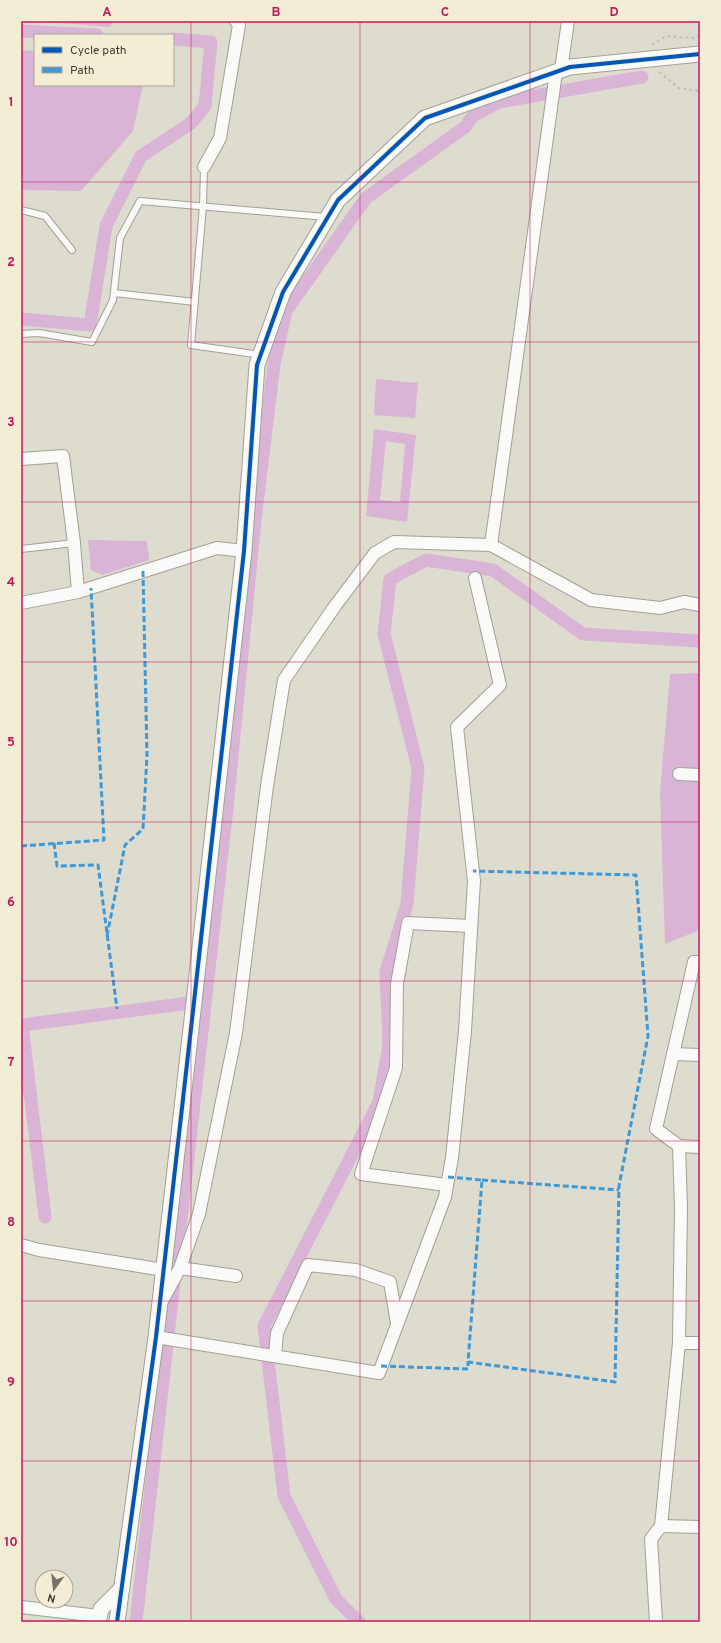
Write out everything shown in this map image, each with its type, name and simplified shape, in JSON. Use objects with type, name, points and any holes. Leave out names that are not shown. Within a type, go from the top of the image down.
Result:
[{"type":"street","points":[[204,167],[220,138],[239,25],[236,21]]},
{"type":"street","points":[[491,546],[559,71],[568,21]]},
{"type":"street","points":[[118,1622],[160,1306],[244,552],[257,365],[283,292],[338,200],[425,118],[570,67],[700,54]]},
{"type":"street","points":[[21,459],[63,456],[74,543],[78,592]]},
{"type":"street","points":[[160,1306],[180,1268],[199,1214],[236,1033],[267,786],[284,680],[335,606],[375,553],[394,542],[491,546],[591,600],[660,608],[684,602],[700,605]]},
{"type":"street","points":[[21,604],[78,592],[217,548],[244,552]]},
{"type":"street","points":[[156,1337],[379,1373],[445,1197],[452,1158],[465,1031],[474,882],[457,727],[500,685],[475,578]]},
{"type":"street","points":[[679,774],[700,775]]},
{"type":"street","points":[[447,1185],[361,1174],[396,1068],[397,984],[408,923],[471,926]]},
{"type":"street","points":[[700,962],[694,962],[656,1129],[679,1146],[700,1147]]},
{"type":"street","points":[[673,1054],[700,1055]]},
{"type":"street","points":[[656,1622],[651,1539],[661,1526],[679,1342],[681,1207],[679,1146]]},
{"type":"street","points":[[21,1245],[39,1250],[164,1270]]},
{"type":"street","points":[[275,1356],[277,1333],[308,1265],[356,1270],[390,1282],[397,1324]]},
{"type":"street","points":[[180,1268],[236,1276]]},
{"type":"street","points":[[679,1342],[700,1343]]},
{"type":"street","points":[[661,1526],[700,1527]]},
{"type":"street","points":[[21,1606],[98,1619],[101,1609],[122,1588]]},
{"type":"lane","points":[[204,167],[203,206],[191,345],[261,355]]},
{"type":"lane","points":[[21,334],[39,332],[92,342],[113,300],[120,238],[140,201],[328,217]]},
{"type":"lane","points":[[21,210],[45,216],[72,250]]},
{"type":"lane","points":[[114,294],[194,302]]},
{"type":"lane","points":[[21,549],[74,543]]},
{"type":"path","points":[[700,36],[694,38],[666,36],[648,47],[651,59],[656,68],[678,88],[700,91]]},
{"type":"shaded area","points":[[35,21],[114,21],[110,27]]},
{"type":"shaded area","points":[[21,50],[34,51],[34,86],[143,86],[133,131],[81,191],[21,189]]},
{"type":"shaded area","points":[[376,379],[418,383],[415,418],[374,415]]},
{"type":"shaded area","points":[[374,429],[416,435],[407,522],[366,516]],"holes":[[[386,441],[405,444],[400,502],[380,500]]]},
{"type":"shaded area","points":[[88,540],[147,541],[149,560],[102,575],[91,570]]},
{"type":"shaded area","points":[[700,673],[700,930],[665,944],[660,792],[670,674]]},
{"type":"waterway","points":[[21,31],[78,34]]},
{"type":"waterway","points":[[21,319],[90,325],[106,226],[141,156],[191,123],[205,106],[211,42],[174,39]]},
{"type":"waterway","points":[[136,1622],[227,808],[255,520],[274,364],[286,311],[366,198],[465,127],[473,116],[499,102],[642,77]]},
{"type":"waterway","points":[[359,1622],[336,1599],[284,1496],[264,1326],[379,1102],[389,1044],[386,972],[407,904],[418,768],[384,634],[390,579],[426,560],[493,570],[583,634],[700,641]]},
{"type":"waterway","points":[[45,1217],[22,1025],[204,1001]]},
{"type":"marked path","points":[[107,936],[125,845],[143,829],[147,755],[143,571]]},
{"type":"marked path","points":[[21,846],[104,840],[91,588]]},
{"type":"marked path","points":[[54,843],[57,866],[98,865],[117,1009]]},
{"type":"marked path","points":[[448,1177],[482,1180],[468,1362],[615,1382],[619,1186],[648,1036],[636,875],[473,871]]},
{"type":"marked path","points":[[482,1180],[619,1190]]},
{"type":"marked path","points":[[381,1366],[468,1369],[468,1362]]},
{"type":"cycle path","points":[[117,1622],[156,1337],[194,1002],[244,551],[257,365],[283,292],[338,200],[425,118],[570,67],[700,54]]}]
